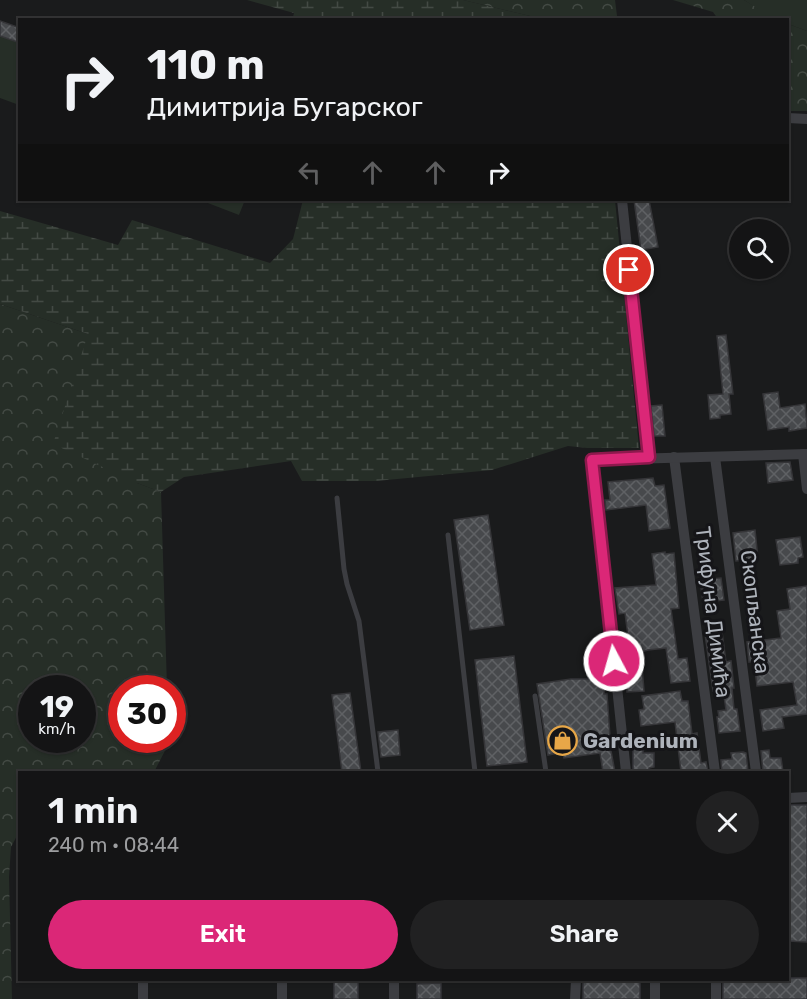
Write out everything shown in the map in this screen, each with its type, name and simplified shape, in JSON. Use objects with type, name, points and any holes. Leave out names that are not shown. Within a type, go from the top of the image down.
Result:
[{"type":"street","points":[[789,118],[807,119]]},
{"type":"street","points":[[622,201],[649,457]]},
{"type":"street","points":[[626,771],[592,460],[805,454],[807,489]]},
{"type":"street","name":"Скопљанска","points":[[715,457],[756,771]]},
{"type":"street","name":"Трифуна Димића","points":[[674,458],[715,771]]},
{"type":"street","points":[[789,798],[807,797]]},
{"type":"street","points":[[143,981],[144,999]]},
{"type":"street","points":[[282,981],[282,999]]},
{"type":"street","points":[[394,981],[394,999]]},
{"type":"street","points":[[576,981],[576,999]]},
{"type":"street","points":[[655,981],[655,999]]},
{"type":"street","points":[[716,981],[716,999]]},
{"type":"lane","points":[[337,498],[344,568],[359,621],[378,771]]},
{"type":"lane","points":[[448,535],[475,771]]},
{"type":"lane","points":[[535,696],[546,771]]},
{"type":"green space","points":[[247,0],[463,0],[539,18],[293,18],[294,13]]},
{"type":"green space","points":[[463,0],[615,0],[617,16],[610,18],[539,18]]},
{"type":"green space","points":[[673,0],[744,0],[773,18],[717,18],[713,12]]},
{"type":"green space","points":[[744,0],[807,0],[807,31],[789,24],[789,18],[771,18]]},
{"type":"green space","points":[[789,24],[807,31],[807,111],[789,111]]},
{"type":"green space","points":[[0,36],[18,43],[18,105],[0,98]]},
{"type":"green space","points":[[203,201],[245,201],[239,215]]},
{"type":"green space","points":[[303,201],[615,201],[639,448],[568,446],[492,470],[376,481],[302,481],[291,461],[184,477],[161,492],[53,444],[88,334],[0,304],[0,211],[118,245],[132,220],[270,263],[293,239]]},
{"type":"green space","points":[[0,304],[88,334],[137,483],[161,492],[167,675],[108,675],[108,753],[164,753],[155,771],[18,771],[18,834],[11,847],[9,877],[12,999],[0,999]]},
{"type":"building","points":[[0,21],[18,27],[18,42],[0,36]]},
{"type":"building","points":[[634,201],[649,201],[658,247],[641,250]]},
{"type":"building","points":[[726,335],[733,394],[729,394],[731,414],[710,419],[708,395],[723,394],[717,336]]},
{"type":"building","points":[[778,392],[780,408],[805,404],[807,428],[789,431],[789,427],[768,430],[763,394]]},
{"type":"building","points":[[662,405],[665,436],[654,436],[651,406]]},
{"type":"building","points":[[790,462],[793,480],[768,483],[766,463]]},
{"type":"building","points":[[653,478],[655,486],[664,485],[670,528],[649,531],[646,505],[606,510],[605,500],[610,500],[608,482]]},
{"type":"building","points":[[488,515],[504,625],[470,630],[454,520]]},
{"type":"building","points":[[755,530],[758,559],[736,561],[733,533]]},
{"type":"building","points":[[800,537],[803,557],[798,558],[798,563],[780,565],[776,540]]},
{"type":"building","points":[[665,552],[665,554],[674,553],[679,608],[671,609],[678,659],[687,658],[690,681],[671,683],[666,648],[648,650],[641,652],[644,691],[627,692],[625,669],[632,668],[625,613],[619,614],[615,588],[656,585],[652,554]]},
{"type":"building","points":[[721,578],[724,600],[703,602],[700,580]]},
{"type":"building","points":[[807,586],[807,714],[782,717],[784,728],[763,731],[760,710],[797,705],[793,682],[757,686],[754,661],[749,662],[747,642],[781,638],[777,611],[790,609],[787,589]]},
{"type":"building","points":[[722,632],[726,662],[731,661],[734,709],[737,709],[740,731],[719,733],[718,711],[726,710],[723,689],[713,691],[705,634]]},
{"type":"building","points":[[514,656],[527,762],[487,766],[475,660]]},
{"type":"building","points":[[571,679],[605,679],[604,694],[607,694],[615,771],[603,771],[600,753],[564,758],[563,752],[548,755],[537,684]]},
{"type":"building","points":[[680,691],[682,701],[688,701],[692,734],[697,733],[701,763],[706,762],[708,771],[681,771],[675,722],[641,726],[639,710],[644,709],[642,696]]},
{"type":"building","points":[[350,693],[361,771],[342,771],[332,695]]},
{"type":"building","points":[[398,730],[400,755],[381,757],[378,732]]},
{"type":"building","points":[[633,748],[643,748],[643,753],[654,753],[654,767],[649,768],[649,771],[633,771]]},
{"type":"building","points":[[769,750],[770,758],[781,758],[783,771],[763,771],[761,751]]},
{"type":"building","points":[[731,753],[746,753],[748,771],[722,771],[721,760],[732,759]]},
{"type":"building","points":[[789,805],[807,805],[807,942],[789,941]]},
{"type":"building","points":[[789,978],[807,978],[807,999],[723,999],[723,981],[789,981]]},
{"type":"building","points":[[334,981],[358,981],[358,999],[334,999]]},
{"type":"building","points":[[583,981],[640,981],[640,999],[583,999]]},
{"type":"building","points":[[441,983],[441,999],[417,999],[417,984]]},
{"type":"place","name":"Gardenium","points":[[562,741]]},
{"type":"route","points":[[614,661],[592,460],[649,457],[629,270]]}]
